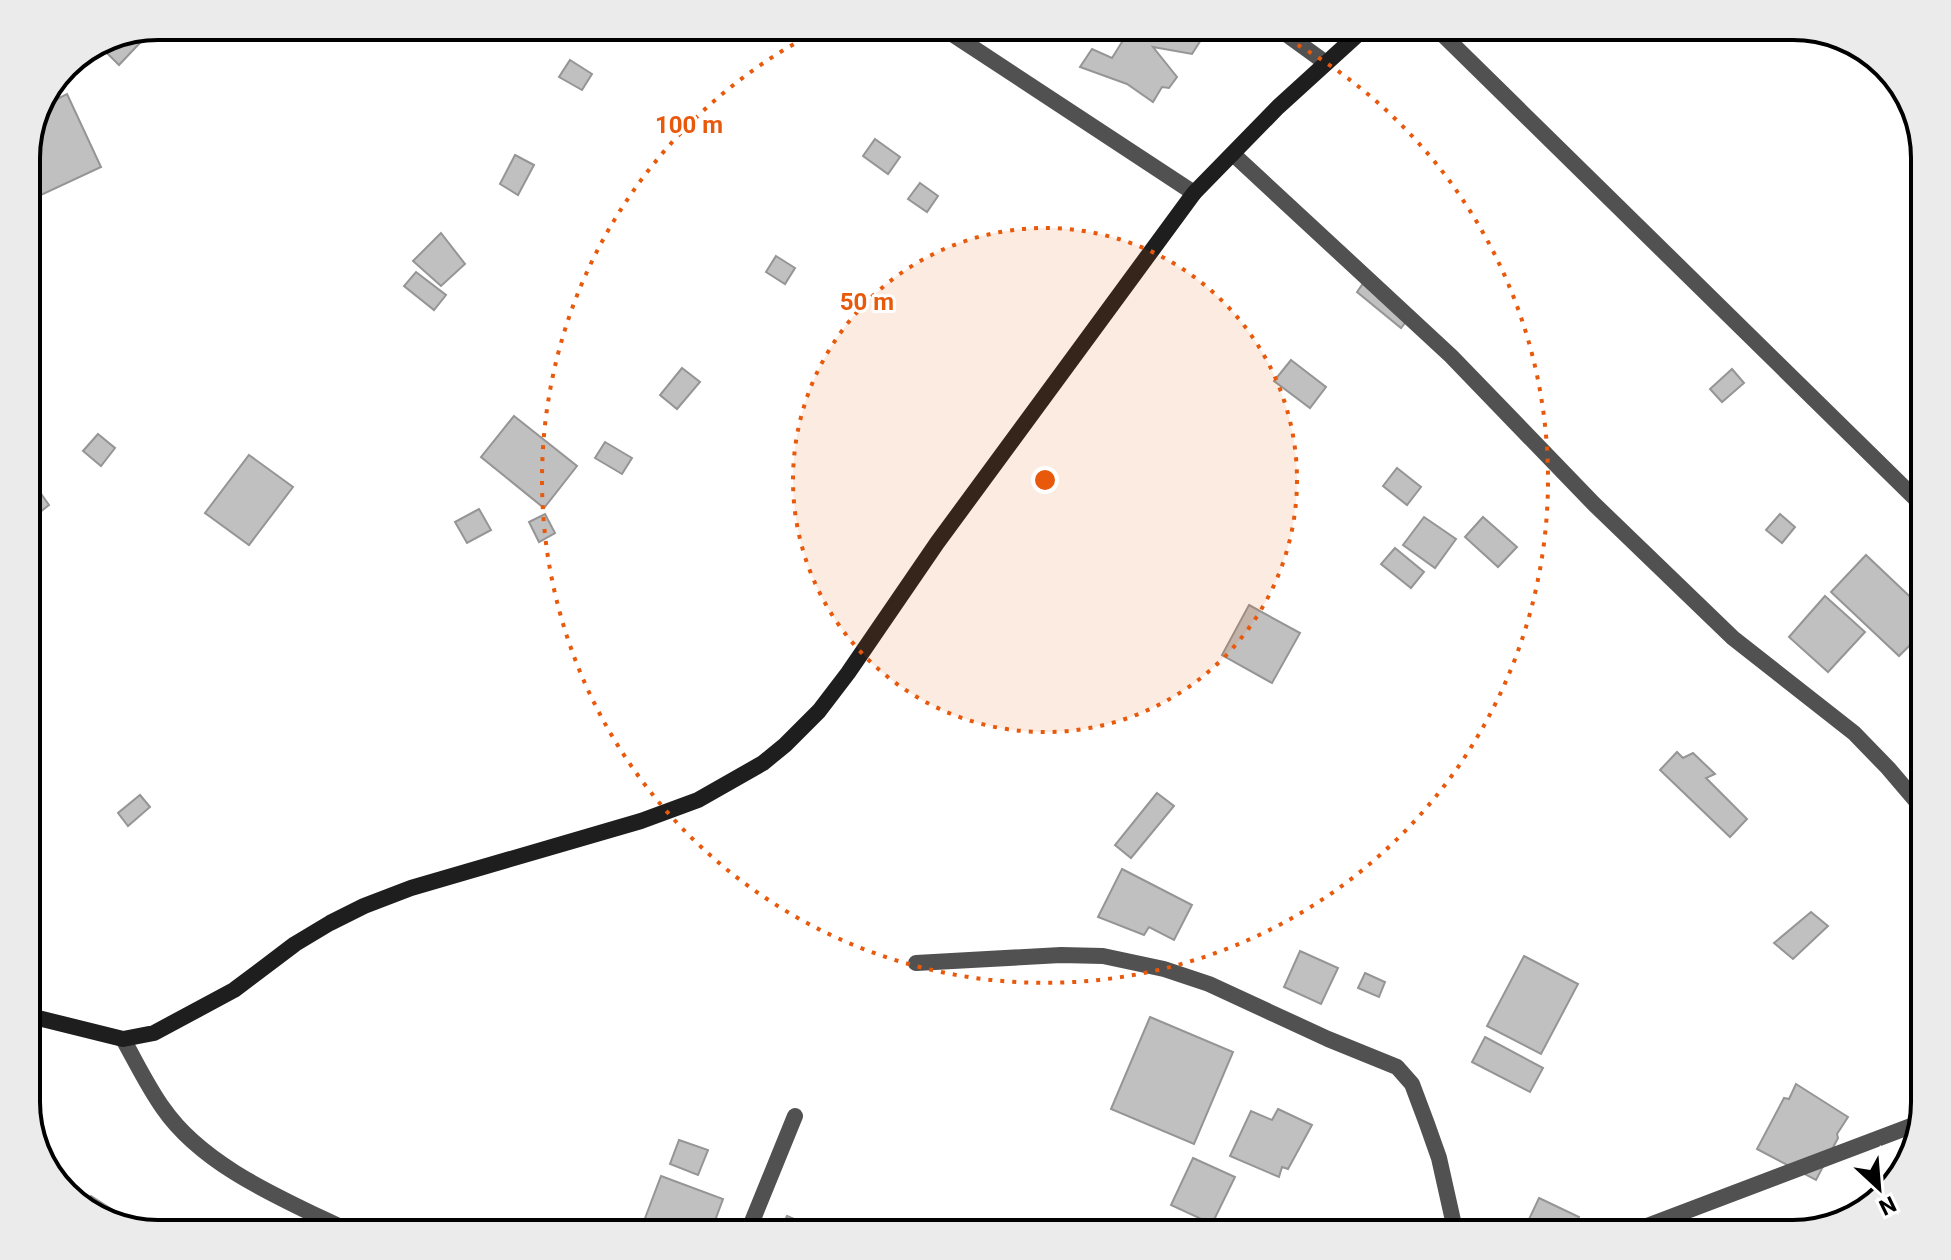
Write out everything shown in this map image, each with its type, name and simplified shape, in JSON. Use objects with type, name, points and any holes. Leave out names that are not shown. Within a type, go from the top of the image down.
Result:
[{"type":"street","points":[[961,40],[1194,193]]},
{"type":"street","points":[[1294,40],[1326,63]]},
{"type":"street","points":[[40,1018],[123,1039],[154,1033],[234,990],[295,944],[364,906],[411,888],[641,821],[698,800],[763,763],[819,711],[848,673],[937,543],[1194,193],[1278,107],[1351,40]]},
{"type":"street","points":[[1448,40],[1911,494]]},
{"type":"street","points":[[1233,154],[1451,356],[1594,504],[1733,638],[1854,733],[1911,795]]},
{"type":"street","points":[[916,963],[1061,955],[1103,956],[1164,969],[1209,984],[1397,1067],[1412,1084],[1427,1124],[1439,1158],[1453,1220]]},
{"type":"street","points":[[123,1039],[163,1110],[203,1152],[266,1191],[326,1220]]},
{"type":"street","points":[[753,1220],[795,1116]]},
{"type":"street","points":[[1662,1220],[1908,1127]]},
{"type":"building","points":[[1123,40],[1201,40],[1192,54],[1153,47],[1177,77],[1169,88],[1162,87],[1153,102],[1127,84],[1080,67],[1092,49],[1112,58]]},
{"type":"building","points":[[141,41],[119,65],[106,52]]},
{"type":"building","points":[[570,60],[592,74],[582,90],[559,77]]},
{"type":"building","points":[[67,94],[101,167],[40,195],[40,150],[44,127],[56,100]]},
{"type":"building","points":[[875,139],[900,157],[888,174],[863,156]]},
{"type":"building","points":[[515,155],[534,165],[518,195],[500,184]]},
{"type":"building","points":[[920,183],[938,196],[927,212],[908,199]]},
{"type":"building","points":[[441,233],[465,264],[441,286],[413,261]]},
{"type":"building","points":[[776,256],[795,268],[785,284],[766,272]]},
{"type":"building","points":[[416,272],[446,295],[434,310],[404,286]]},
{"type":"building","points":[[1364,282],[1409,318],[1401,328],[1357,292]]},
{"type":"building","points":[[1291,360],[1326,387],[1310,408],[1274,381]]},
{"type":"building","points":[[682,368],[700,382],[677,409],[660,395]]},
{"type":"building","points":[[1732,369],[1744,383],[1722,402],[1710,389]]},
{"type":"building","points":[[514,416],[577,466],[544,508],[481,457]]},
{"type":"building","points":[[98,434],[115,448],[101,466],[83,451]]},
{"type":"building","points":[[605,442],[632,458],[622,474],[595,458]]},
{"type":"building","points":[[249,455],[293,487],[249,545],[205,513]]},
{"type":"building","points":[[1397,468],[1421,487],[1407,505],[1383,486]]},
{"type":"building","points":[[40,492],[49,505],[40,512]]},
{"type":"building","points":[[479,509],[491,530],[467,543],[455,522]]},
{"type":"building","points":[[545,514],[555,533],[539,542],[529,522]]},
{"type":"building","points":[[1780,514],[1795,527],[1782,543],[1766,530]]},
{"type":"building","points":[[1424,517],[1456,539],[1435,568],[1403,545]]},
{"type":"building","points":[[1483,517],[1517,547],[1498,567],[1465,537]]},
{"type":"building","points":[[1395,548],[1424,572],[1411,588],[1381,564]]},
{"type":"building","points":[[1866,555],[1911,598],[1911,644],[1899,656],[1831,592]]},
{"type":"building","points":[[1825,596],[1865,632],[1828,672],[1789,637]]},
{"type":"building","points":[[1249,605],[1300,633],[1272,683],[1222,655]]},
{"type":"building","points":[[1677,752],[1683,758],[1693,753],[1715,774],[1706,778],[1747,819],[1730,837],[1660,770]]},
{"type":"building","points":[[1157,793],[1174,806],[1131,858],[1115,845]]},
{"type":"building","points":[[140,795],[150,807],[128,826],[118,813]]},
{"type":"building","points":[[1122,869],[1192,905],[1174,940],[1149,927],[1144,935],[1098,917]]},
{"type":"building","points":[[1811,912],[1828,926],[1793,959],[1774,943]]},
{"type":"building","points":[[1300,951],[1338,968],[1321,1004],[1284,987]]},
{"type":"building","points":[[1524,956],[1578,984],[1541,1054],[1487,1026]]},
{"type":"building","points":[[1365,973],[1385,982],[1379,997],[1358,988]]},
{"type":"building","points":[[1150,1017],[1233,1052],[1194,1144],[1111,1109]]},
{"type":"building","points":[[1485,1037],[1543,1068],[1530,1092],[1472,1062]]},
{"type":"building","points":[[1796,1084],[1848,1117],[1816,1180],[1757,1149],[1784,1098],[1789,1099]]},
{"type":"building","points":[[1278,1109],[1312,1125],[1288,1169],[1282,1167],[1279,1177],[1230,1156],[1251,1111],[1272,1120]]},
{"type":"building","points":[[679,1140],[708,1150],[698,1175],[670,1164]]},
{"type":"building","points":[[1193,1158],[1235,1177],[1214,1220],[1203,1220],[1171,1205]]},
{"type":"building","points":[[661,1176],[723,1199],[715,1220],[644,1220]]},
{"type":"building","points":[[91,1196],[118,1213],[106,1208],[90,1198]]},
{"type":"building","points":[[1539,1198],[1579,1217],[1578,1220],[1529,1220]]}]
